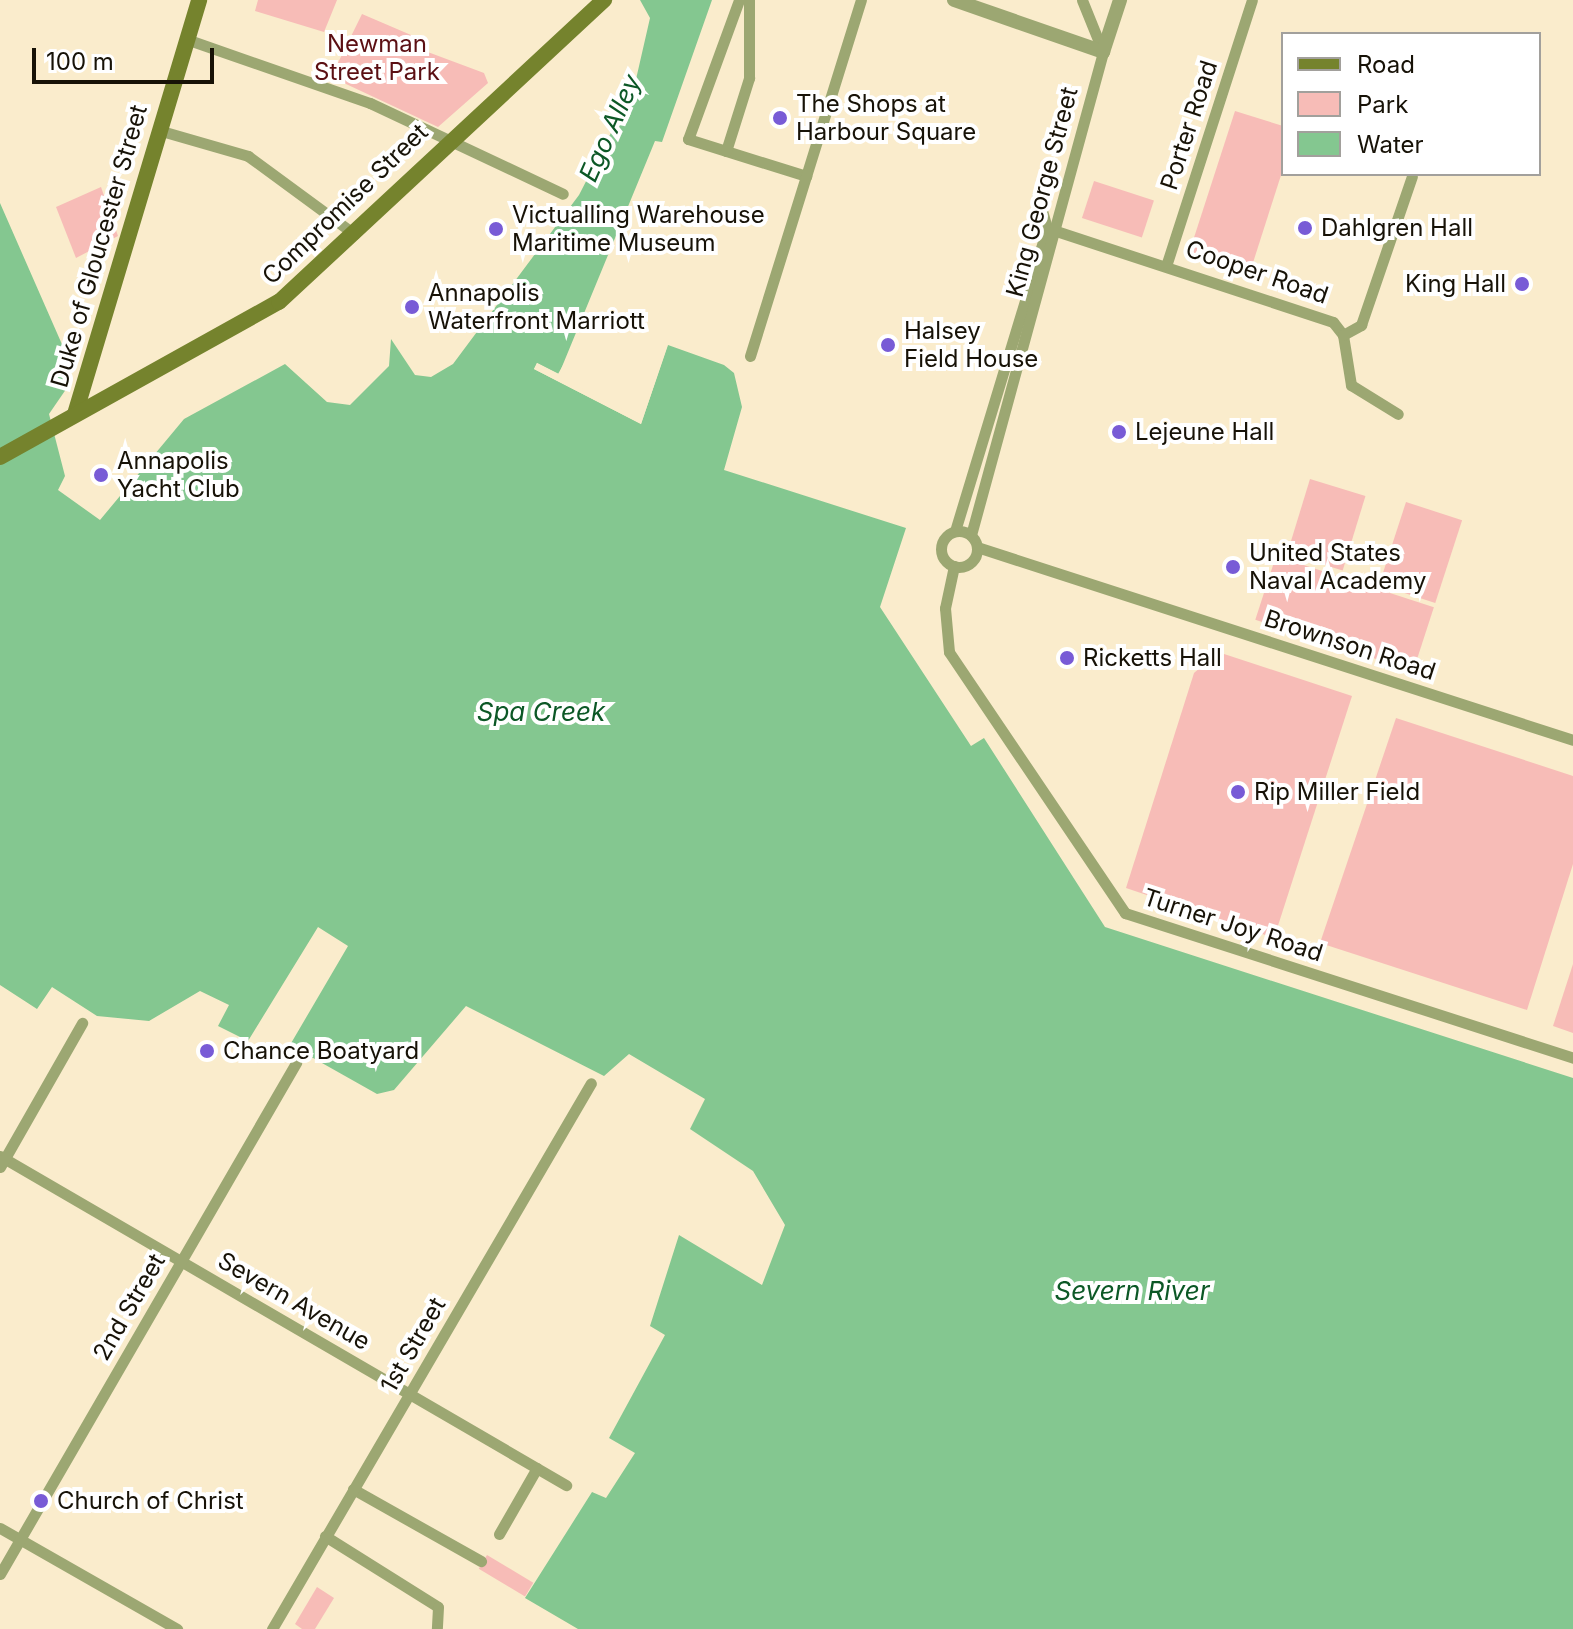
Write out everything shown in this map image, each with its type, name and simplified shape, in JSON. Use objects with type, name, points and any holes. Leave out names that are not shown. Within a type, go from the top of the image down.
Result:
[{"type":"main road","name":"Duke of Gloucester Street","points":[[75,414],[199,0]]},
{"type":"main road","name":"Compromise Street","points":[[0,457],[279,302],[354,234],[446,140],[600,1]]},
{"type":"street","points":[[739,0],[688,139],[806,176]]},
{"type":"street","points":[[726,151],[749,78],[749,0]]},
{"type":"street","points":[[750,356],[861,0]]},
{"type":"street","points":[[954,0],[1103,52]]},
{"type":"street","points":[[1082,0],[1103,52]]},
{"type":"street","name":"King George Street","points":[[971,535],[1053,229],[1120,0]]},
{"type":"street","name":"Porter Road","points":[[1167,263],[1252,0]]},
{"type":"street","points":[[186,39],[327,86],[563,194]]},
{"type":"street","points":[[158,130],[248,156],[354,234]]},
{"type":"street","points":[[1343,335],[1361,325],[1412,176]]},
{"type":"street","name":"King George Street","points":[[955,531],[1053,229],[1037,194]]},
{"type":"street","name":"Cooper Road","points":[[1053,229],[1167,263],[1318,315],[1343,335],[1351,385],[1398,414]]},
{"type":"street","points":[[955,531],[971,535],[977,547],[971,562],[954,566],[941,547],[955,531]]},
{"type":"street","name":"Brownson Road","points":[[977,547],[1573,740]]},
{"type":"street","name":"Turner Joy Road","points":[[954,566],[945,608],[949,652],[1073,842],[1125,913],[1573,1058]]},
{"type":"street","points":[[2,1160],[82,1023]]},
{"type":"street","name":"2nd Street","points":[[0,1574],[296,1063]]},
{"type":"street","name":"1st Street","points":[[272,1629],[591,1083]]},
{"type":"street","name":"Severn Avenue","points":[[2,1160],[566,1485]]},
{"type":"street","points":[[499,1534],[537,1468]]},
{"type":"street","points":[[353,1489],[481,1561]]},
{"type":"street","points":[[0,1528],[177,1629]]},
{"type":"street","points":[[325,1536],[438,1607],[437,1629]]},
{"type":"green space","points":[[258,0],[337,0],[324,32],[255,11]]},
{"type":"green space","name":"Newman Street Park","points":[[362,14],[411,35],[409,45],[484,73],[488,83],[438,127],[331,77]]},
{"type":"green space","points":[[1235,111],[1281,125],[1281,175],[1250,272],[1189,253]]},
{"type":"green space","points":[[1094,181],[1154,200],[1142,238],[1082,218]]},
{"type":"green space","points":[[101,187],[118,236],[76,258],[56,207]]},
{"type":"green space","points":[[1310,479],[1365,496],[1343,571],[1287,554]]},
{"type":"green space","points":[[1406,502],[1462,520],[1435,603],[1379,585]]},
{"type":"green space","points":[[1276,556],[1434,607],[1413,671],[1255,620]]},
{"type":"green space","name":"Rip Miller Field","points":[[1218,652],[1352,696],[1274,938],[1126,888],[1194,673]]},
{"type":"green space","points":[[1396,718],[1573,776],[1573,864],[1527,1010],[1320,943]]},
{"type":"green space","points":[[1573,964],[1573,1033],[1553,1026]]},
{"type":"green space","points":[[487,1555],[533,1583],[525,1597],[479,1569]]},
{"type":"green space","points":[[317,1587],[334,1598],[315,1629],[302,1629],[295,1624]]},
{"type":"water","points":[[640,0],[712,0],[662,142],[655,141],[559,374],[537,363],[534,369],[641,424],[668,345],[724,365],[734,373],[742,407],[724,470],[906,528],[880,607],[971,746],[984,738],[1105,927],[1573,1078],[1573,1629],[578,1629],[525,1598],[592,1492],[606,1498],[635,1453],[609,1438],[665,1335],[650,1326],[679,1235],[762,1285],[785,1225],[753,1171],[690,1129],[705,1099],[629,1054],[604,1076],[466,1006],[394,1090],[377,1094],[290,1045],[348,946],[318,927],[248,1041],[218,1026],[229,1005],[200,991],[149,1021],[97,1016],[52,987],[37,1009],[0,985],[0,203],[68,358],[71,382],[49,414],[65,476],[58,490],[100,520],[184,419],[285,364],[327,402],[350,405],[389,366],[391,339],[415,375],[431,377],[453,364],[579,195],[634,88],[650,18]]},
{"type":"pier","points":[[669,341],[641,424],[534,369],[537,363],[558,374],[566,360],[561,378],[639,418]]},
{"type":"place","name":"The Shops at Harbour Square","points":[[780,118]]},
{"type":"place","name":"Dahlgren Hall","points":[[1305,228]]},
{"type":"place","name":"Victualling Warehouse Maritime Museum","points":[[496,229]]},
{"type":"place","name":"King Hall","points":[[1522,284]]},
{"type":"place","name":"Annapolis Waterfront Marriott","points":[[412,307]]},
{"type":"place","name":"Halsey Field House","points":[[888,345]]},
{"type":"place","name":"Lejeune Hall","points":[[1119,432]]},
{"type":"place","name":"Annapolis Yacht Club","points":[[101,475]]},
{"type":"place","name":"United States Naval Academy","points":[[1233,567]]},
{"type":"place","name":"Ricketts Hall","points":[[1067,658]]},
{"type":"place","name":"Rip Miller Field","points":[[1238,792]]},
{"type":"place","name":"Chance Boatyard","points":[[207,1051]]},
{"type":"place","name":"Church of Christ","points":[[41,1501]]},
{"type":"water label","name":"Ego Alley","points":[[610,128]]},
{"type":"water label","name":"Spa Creek","points":[[541,712]]},
{"type":"water label","name":"Severn River","points":[[1132,1291]]}]
